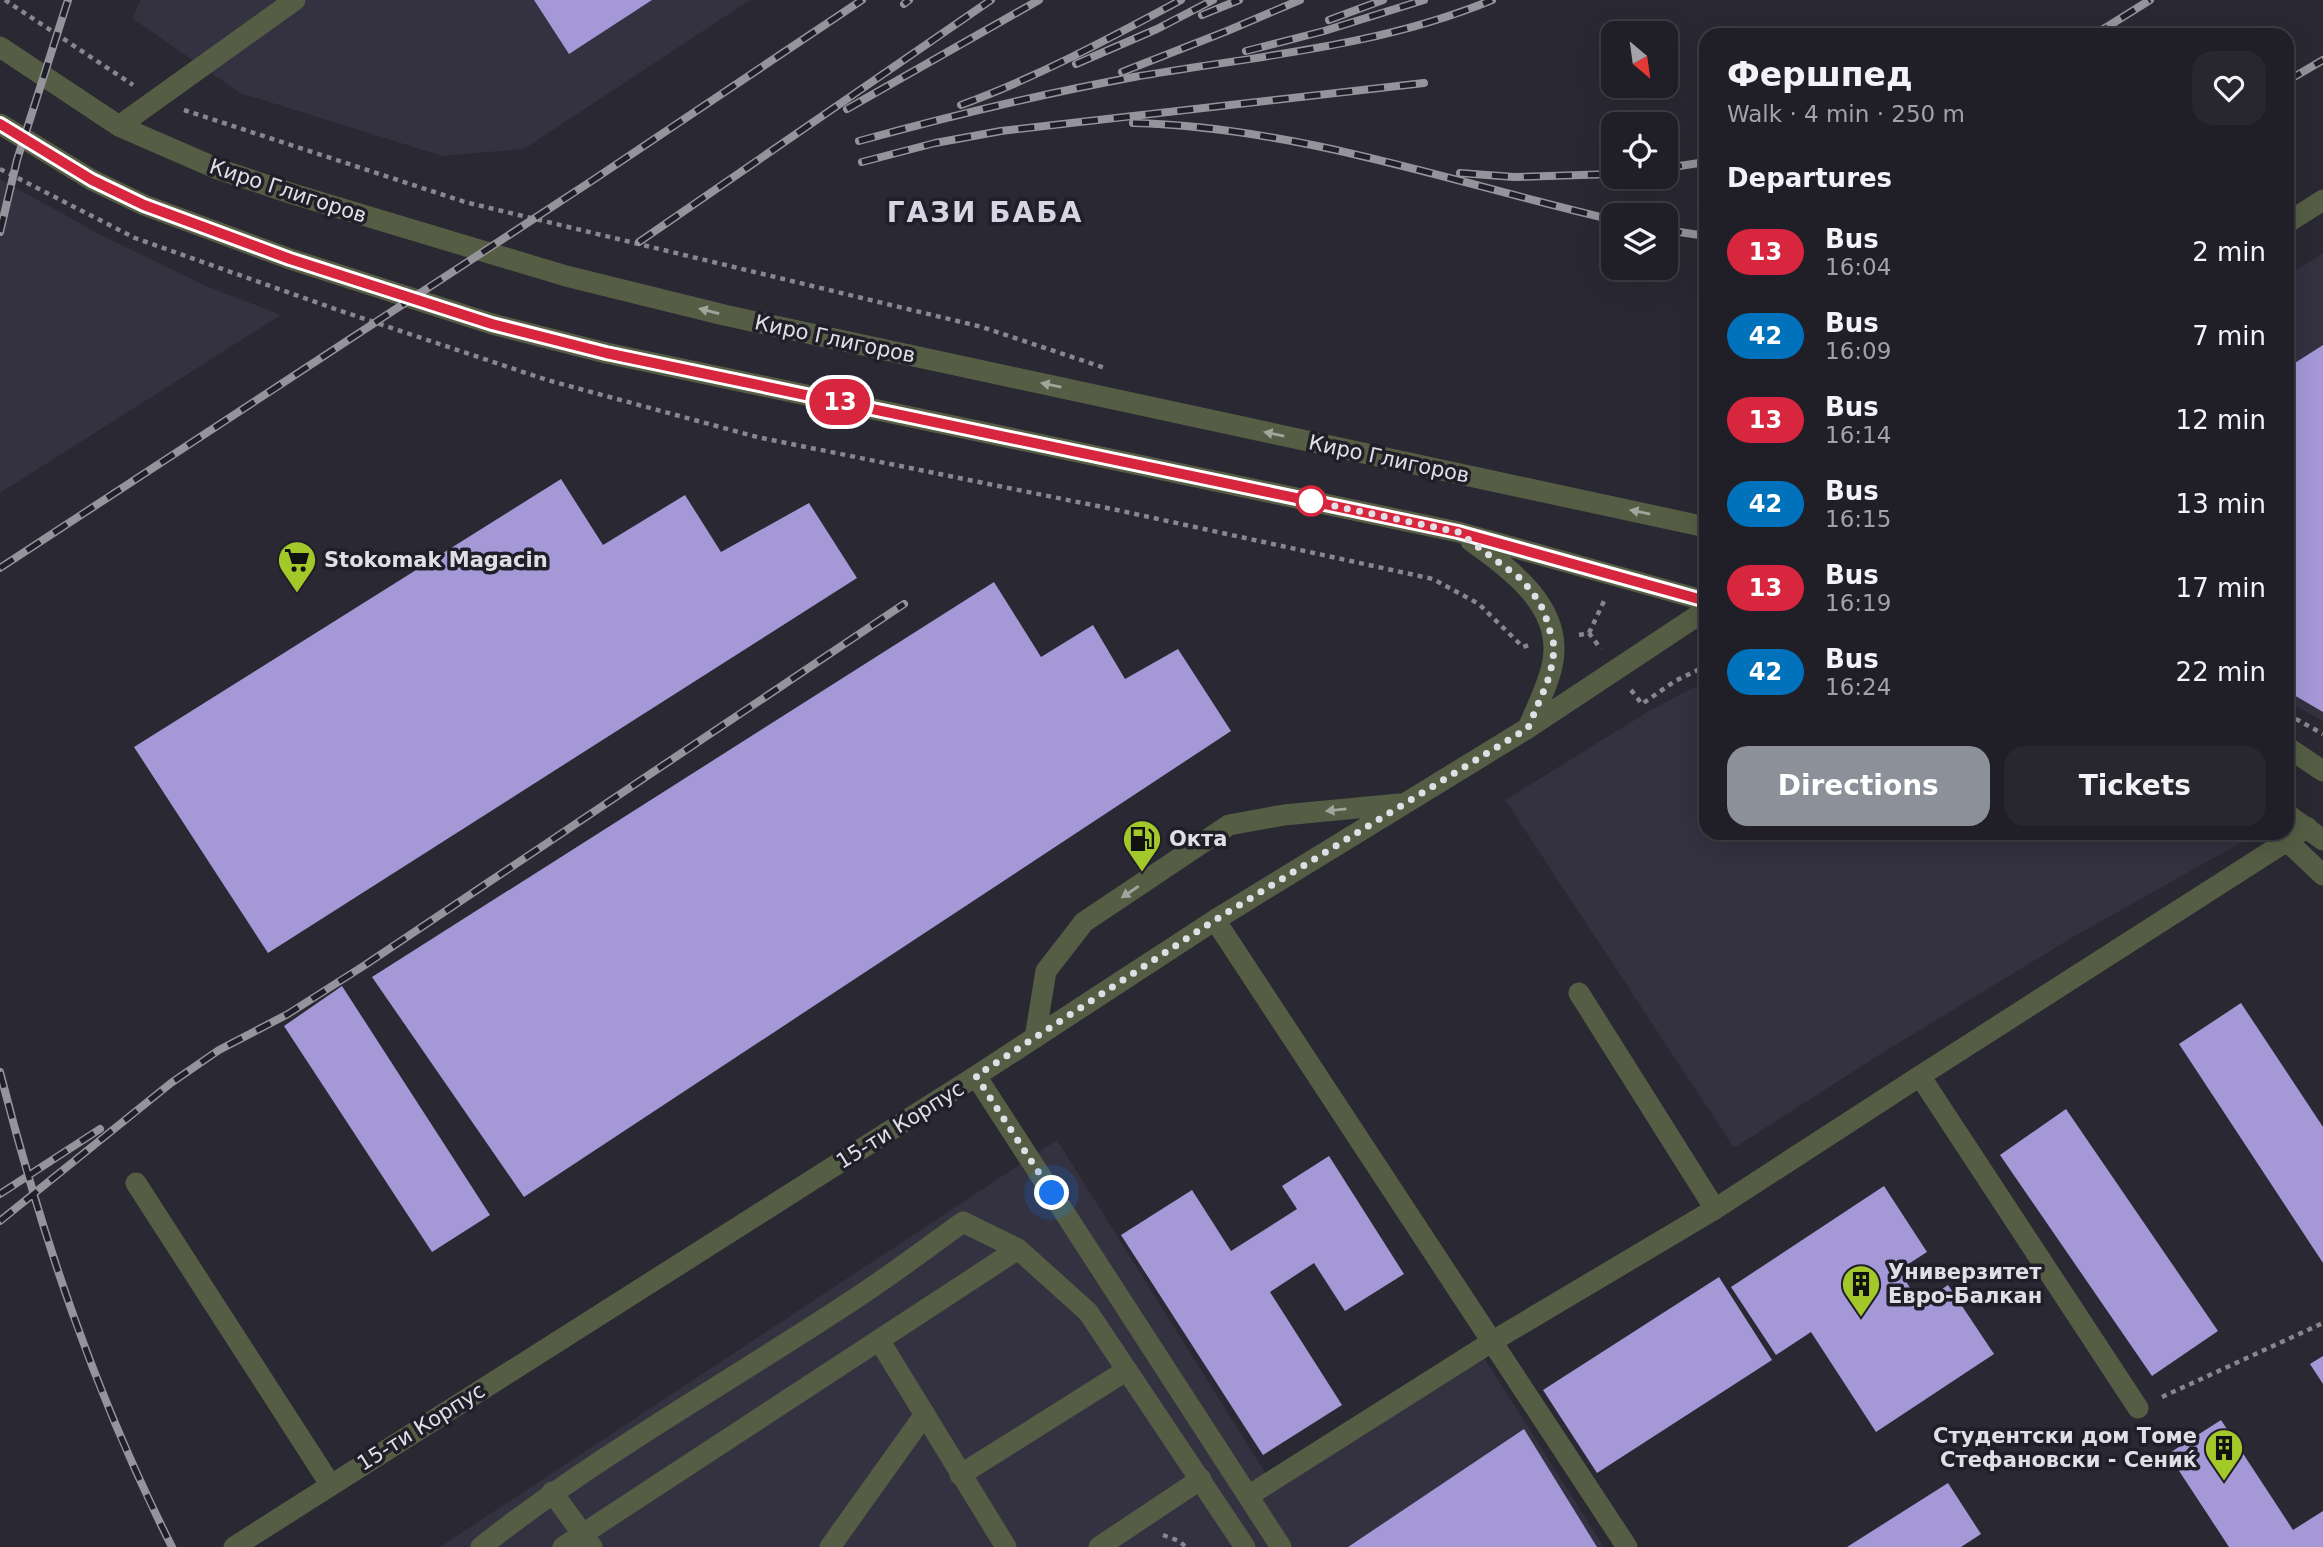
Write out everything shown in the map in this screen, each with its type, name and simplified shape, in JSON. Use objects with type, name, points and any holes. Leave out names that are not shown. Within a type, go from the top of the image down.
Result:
[{"type":"street","points":[[119,126],[295,0]]},
{"type":"street","name":"Киро Глигоров","points":[[0,47],[119,126],[218,169],[579,279],[724,315],[1699,525]]},
{"type":"street","points":[[0,124],[92,180],[144,205],[290,259],[492,324],[606,353],[1458,532],[1699,599]]},
{"type":"street","points":[[2294,219],[2323,200]]},
{"type":"street","points":[[1458,532],[1510,570],[1533,593],[1544,611],[1553,640],[1553,661],[1528,728]]},
{"type":"street","name":"15-ти Корпус","points":[[234,1547],[976,1076],[1215,920],[1528,728],[1699,615]]},
{"type":"street","points":[[2294,752],[2323,771]]},
{"type":"street","points":[[1035,1038],[1046,971],[1084,922],[1229,825],[1284,815],[1404,804]]},
{"type":"street","points":[[2294,819],[2315,833]]},
{"type":"street","points":[[2294,839],[2315,833]]},
{"type":"street","points":[[1248,1496],[1493,1341],[1715,1209],[2290,840]]},
{"type":"street","points":[[2287,841],[2323,875]]},
{"type":"street","points":[[1215,920],[1627,1547]]},
{"type":"street","points":[[1578,993],[1715,1209]]},
{"type":"street","points":[[976,1076],[1281,1547]]},
{"type":"street","points":[[1920,1076],[2138,1408]]},
{"type":"street","points":[[136,1183],[330,1485]]},
{"type":"street","points":[[481,1547],[552,1492],[860,1296],[963,1222],[1018,1249],[1088,1312],[1245,1547]]},
{"type":"street","points":[[562,1547],[587,1541],[879,1340],[1018,1249]]},
{"type":"street","points":[[879,1340],[1006,1547]]},
{"type":"street","points":[[960,1475],[1127,1370]]},
{"type":"street","points":[[830,1547],[925,1414]]},
{"type":"street","points":[[1099,1547],[1201,1479]]},
{"type":"street","points":[[552,1492],[587,1541]]},
{"type":"path","points":[[5,0],[156,100],[465,202],[982,327],[1108,368]]},
{"type":"path","points":[[0,169],[135,238],[325,306],[547,380],[757,437],[1117,510],[1433,579],[1479,604],[1523,647],[1589,633]]},
{"type":"path","points":[[1589,633],[1616,575]]},
{"type":"path","points":[[1589,633],[1616,669]]},
{"type":"path","points":[[1642,704],[1675,681],[1699,669]]},
{"type":"path","points":[[2138,1408],[2323,1323]]},
{"type":"shaded area","points":[[141,0],[750,0],[524,149],[442,156],[240,93],[132,18]]},
{"type":"shaded area","points":[[0,179],[99,234],[206,286],[281,315],[0,493]]},
{"type":"shaded area","points":[[2323,253],[2323,721],[2294,705],[2294,272]]},
{"type":"shaded area","points":[[1699,685],[1699,840],[2244,841],[2073,937],[1887,1050],[1734,1148],[1505,800],[1649,711]]},
{"type":"shaded area","points":[[1057,1140],[1273,1485],[1481,1353],[1604,1547],[440,1547]]},
{"type":"building","points":[[534,0],[652,0],[569,54]]},
{"type":"building","points":[[2323,345],[2323,712],[2294,695],[2294,364]]},
{"type":"building","points":[[561,479],[603,545],[685,495],[721,552],[809,503],[857,578],[268,953],[134,747]]},
{"type":"building","points":[[994,582],[1041,657],[1093,625],[1125,679],[1178,649],[1231,731],[524,1197],[372,977]]},
{"type":"building","points":[[342,986],[490,1215],[432,1252],[284,1026]]},
{"type":"building","points":[[2241,1003],[2323,1127],[2323,1263],[2179,1044]]},
{"type":"building","points":[[2066,1109],[2218,1331],[2152,1376],[2000,1155]]},
{"type":"building","points":[[1329,1156],[1404,1274],[1345,1311],[1314,1263],[1270,1292],[1342,1405],[1263,1455],[1121,1235],[1192,1190],[1231,1251],[1297,1209],[1282,1186]]},
{"type":"building","name":"Универзитет Евро-Балкан","points":[[1884,1186],[1927,1252],[1899,1270],[1920,1304],[1948,1285],[1994,1354],[1876,1432],[1811,1332],[1776,1355],[1731,1287]]},
{"type":"building","points":[[1719,1277],[1772,1360],[1597,1473],[1543,1390]]},
{"type":"building","points":[[2323,1356],[2323,1384],[2310,1364]]},
{"type":"building","name":"Студентски дом Томе Стефановски - Сениќ","points":[[2221,1420],[2293,1530],[2323,1511],[2323,1547],[2229,1547],[2168,1454]]},
{"type":"building","points":[[1524,1429],[1597,1547],[1348,1547]]},
{"type":"building","points":[[1948,1483],[1981,1534],[1961,1547],[1847,1547]]},
{"type":"railway","points":[[0,232],[17,160],[68,0]]},
{"type":"railway","points":[[0,568],[593,180],[862,0]]},
{"type":"railway","points":[[904,4],[909,0]]},
{"type":"railway","points":[[639,242],[991,0]]},
{"type":"railway","points":[[847,109],[1039,0]]},
{"type":"railway","points":[[961,105],[1046,69],[1181,0]]},
{"type":"railway","points":[[1076,64],[1157,29],[1213,0]]},
{"type":"railway","points":[[1202,15],[1239,0]]},
{"type":"railway","points":[[1122,72],[1300,0]]},
{"type":"railway","points":[[1329,20],[1383,0]]},
{"type":"railway","points":[[1246,51],[1324,31],[1424,0]]},
{"type":"railway","points":[[859,141],[996,106],[1099,84],[1361,39],[1449,16],[1492,0]]},
{"type":"railway","points":[[2105,28],[2150,0]]},
{"type":"railway","points":[[2294,77],[2323,60]]},
{"type":"railway","points":[[862,162],[935,143],[1001,131],[1424,83]]},
{"type":"railway","points":[[1133,123],[1194,127],[1316,146],[1601,217]]},
{"type":"railway","points":[[1678,166],[1699,163]]},
{"type":"railway","points":[[1460,173],[1514,177],[1601,174]]},
{"type":"railway","points":[[1678,232],[1699,235]]},
{"type":"railway","points":[[0,1221],[171,1083],[219,1050],[288,1014],[365,965],[904,604]]},
{"type":"railway","points":[[0,1072],[34,1194],[73,1314],[119,1431],[172,1547]]},
{"type":"railway","points":[[0,1194],[100,1129]]},
{"type":"bus line","name":"13","points":[[0,124],[92,180],[144,205],[290,259],[492,324],[606,353],[1458,532],[1699,599]]},
{"type":"place","name":"Stokomak Magacin","points":[[297,594]]},
{"type":"place","name":"Окта","points":[[1142,873]]},
{"type":"place","name":"Универзитет Евро-Балкан","points":[[1861,1318]]},
{"type":"place","name":"Студентски дом Томе Стефановски - Сениќ","points":[[2224,1482]]},
{"type":"district","name":"ГАЗИ БАБА","points":[[985,212]]},
{"type":"route","points":[[1052,1193],[976,1076],[1215,920],[1528,728],[1547,683],[1554,645],[1544,611],[1520,578],[1491,555],[1458,532],[1311,501]]}]
